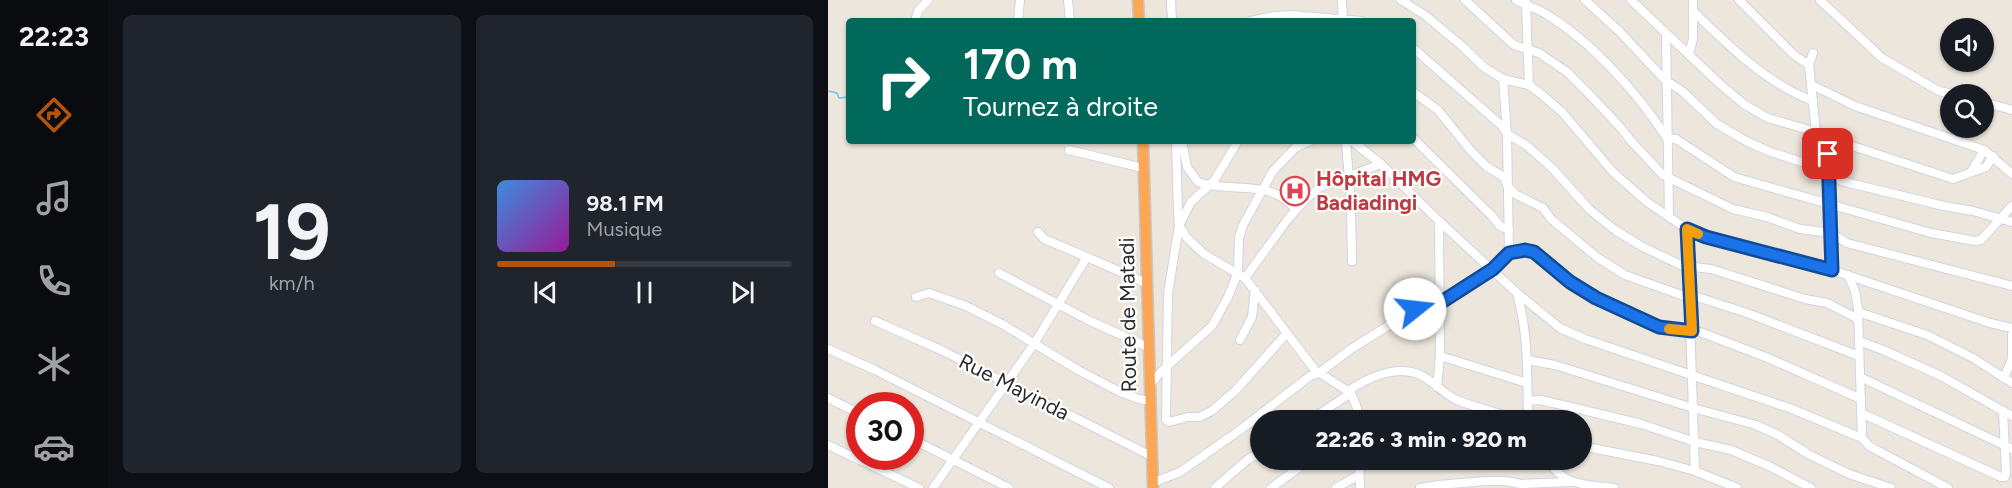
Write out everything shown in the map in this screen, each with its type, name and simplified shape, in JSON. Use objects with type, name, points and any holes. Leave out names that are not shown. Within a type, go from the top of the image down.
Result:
[{"type":"highway","points":[[1138,0],[1139,18]]},
{"type":"highway","name":"Route de Matadi","points":[[1143,144],[1152,485]]},
{"type":"street","points":[[916,18],[918,11],[928,0]]},
{"type":"street","points":[[1018,18],[1020,0]]},
{"type":"street","points":[[1068,0],[1070,18]]},
{"type":"street","points":[[1171,0],[1172,18]]},
{"type":"street","points":[[1342,0],[1343,18]]},
{"type":"street","points":[[1401,0],[1426,16],[1485,68],[1503,79],[1529,85],[1562,112],[1613,172],[1654,207],[1687,229],[1706,237],[1832,270],[1990,323],[2012,328]]},
{"type":"street","points":[[1466,0],[1514,45],[1539,53],[1567,72],[1663,175],[1733,209],[1767,217],[1800,229],[1832,233],[1848,243],[2012,286]]},
{"type":"street","points":[[1516,0],[1526,2],[1548,15],[1594,50],[1650,114],[1667,138],[1676,139],[1734,177],[1930,233],[1975,241],[1981,240],[2012,206]]},
{"type":"street","points":[[1585,0],[1620,32],[1665,80],[1682,91],[1728,132],[1768,151],[1829,171],[1841,180],[2012,222]]},
{"type":"street","points":[[1631,0],[1721,85],[1745,105],[1774,120],[1953,179],[1986,167],[1993,156]]},
{"type":"street","points":[[1739,0],[1794,55],[1809,65]]},
{"type":"street","points":[[1820,0],[1882,58],[1940,91]]},
{"type":"street","points":[[1526,2],[1529,85]]},
{"type":"street","points":[[1689,54],[1693,39],[1692,4]]},
{"type":"street","points":[[1692,4],[1736,52],[1790,91],[1813,101]]},
{"type":"street","points":[[1265,18],[1292,15],[1315,18]]},
{"type":"street","points":[[1666,34],[1669,216]]},
{"type":"street","points":[[1416,51],[1502,126],[1507,134],[1526,145],[1552,168],[1590,210],[1615,230],[1689,269],[1694,267],[1711,269],[1804,299],[1827,303],[1858,316],[1927,335],[1973,358],[2012,383]]},
{"type":"street","points":[[1813,53],[1809,65],[1816,132]]},
{"type":"street","points":[[1503,79],[1507,134],[1509,253]]},
{"type":"street","points":[[1812,85],[1855,106],[1984,150],[2012,174]]},
{"type":"street","points":[[1416,94],[1438,110],[1471,151],[1487,167],[1504,177],[1507,185],[1521,198],[1543,208],[1551,219],[1598,258],[1634,278],[1684,296],[1691,295],[1748,314],[1859,356]]},
{"type":"street","points":[[1994,105],[2012,110]]},
{"type":"street","points":[[1828,138],[1832,270]]},
{"type":"street","points":[[1416,141],[1479,202],[1500,226],[1509,230]]},
{"type":"street","points":[[1076,144],[1073,151],[1143,168]]},
{"type":"street","points":[[1181,144],[1187,167],[1198,182],[1249,187],[1281,195],[1296,210]]},
{"type":"street","points":[[1181,144],[1179,226],[1168,293],[1166,420],[1169,423],[1188,417],[1200,417],[1213,410],[1236,390],[1287,333]]},
{"type":"street","points":[[1179,226],[1195,196],[1211,184],[1236,144]]},
{"type":"street","points":[[1241,275],[1240,231],[1273,171],[1296,147],[1303,144]]},
{"type":"street","points":[[1346,144],[1352,206],[1352,261]]},
{"type":"street","points":[[1356,144],[1381,164],[1439,222],[1517,293],[1560,328],[1584,339],[1792,409],[1862,438],[1869,446],[1948,488]]},
{"type":"street","points":[[1971,172],[1984,150]]},
{"type":"street","points":[[1150,384],[1212,326],[1241,275],[1296,210],[1320,188],[1381,164]]},
{"type":"street","points":[[1437,387],[1440,356],[1439,222]]},
{"type":"street","points":[[1179,226],[1195,247],[1241,275],[1256,290],[1319,373],[1349,392],[1357,410]]},
{"type":"street","points":[[1687,229],[1691,295],[1695,471]]},
{"type":"street","points":[[1038,232],[1044,239],[1146,283]]},
{"type":"street","points":[[1152,485],[1180,472],[1240,430],[1310,376],[1319,373],[1351,349],[1415,309],[1440,303],[1493,269],[1509,253],[1525,250],[1534,252],[1570,282],[1596,298],[1659,327],[1700,332],[1768,358],[1861,399]]},
{"type":"street","points":[[933,488],[1034,344],[1087,257]]},
{"type":"street","points":[[999,273],[1088,320],[1149,348]]},
{"type":"street","points":[[1848,275],[1855,291],[1858,316],[1862,438]]},
{"type":"street","points":[[1240,340],[1252,317],[1256,290]]},
{"type":"street","points":[[916,297],[929,293],[966,306],[1002,324],[1120,392],[1150,401]]},
{"type":"street","points":[[1517,293],[1524,317],[1528,410]]},
{"type":"street","name":"Rue Mayinda","points":[[875,321],[941,350],[1151,456]]},
{"type":"street","points":[[2004,378],[2012,358],[2012,335]]},
{"type":"street","points":[[1859,341],[1941,376],[2012,416]]},
{"type":"street","points":[[828,349],[876,370],[1109,488]]},
{"type":"street","points":[[1440,356],[1527,383]]},
{"type":"street","points":[[1527,360],[1555,365],[1755,425],[1849,474],[1891,488]]},
{"type":"street","points":[[1324,410],[1356,385],[1394,371],[1419,374],[1456,400],[1486,410]]},
{"type":"street","points":[[1860,377],[2008,448]]},
{"type":"street","points":[[828,398],[846,407]]},
{"type":"street","points":[[1528,401],[1551,402],[1641,424],[1695,442],[1731,450],[1769,466],[1811,488]]},
{"type":"street","points":[[1861,413],[2005,477],[2008,448],[2003,411]]},
{"type":"street","points":[[828,445],[918,488]]},
{"type":"street","points":[[924,445],[1009,488]]},
{"type":"street","points":[[1592,448],[1695,471],[1737,488]]},
{"type":"street","points":[[1215,488],[1250,457]]},
{"type":"street","points":[[1271,488],[1296,470]]},
{"type":"street","points":[[1336,488],[1356,470]]},
{"type":"street","points":[[1359,470],[1360,488]]},
{"type":"street","points":[[1556,470],[1570,482]]},
{"type":"street","points":[[1420,488],[1486,481],[1521,484],[1570,482],[1614,488]]},
{"type":"waterway","points":[[828,91],[837,93],[839,98],[846,97]]},
{"type":"slow traffic","points":[[1669,329],[1692,331],[1687,229],[1698,234]]},
{"type":"place","name":"Hôpital HMG Badiadingi","points":[[1295,191]]},
{"type":"route","points":[[1415,309],[1440,303],[1493,269],[1509,253],[1525,250],[1534,252],[1570,282],[1596,298],[1659,327],[1692,331],[1687,229],[1706,237],[1832,270],[1828,154]]}]
